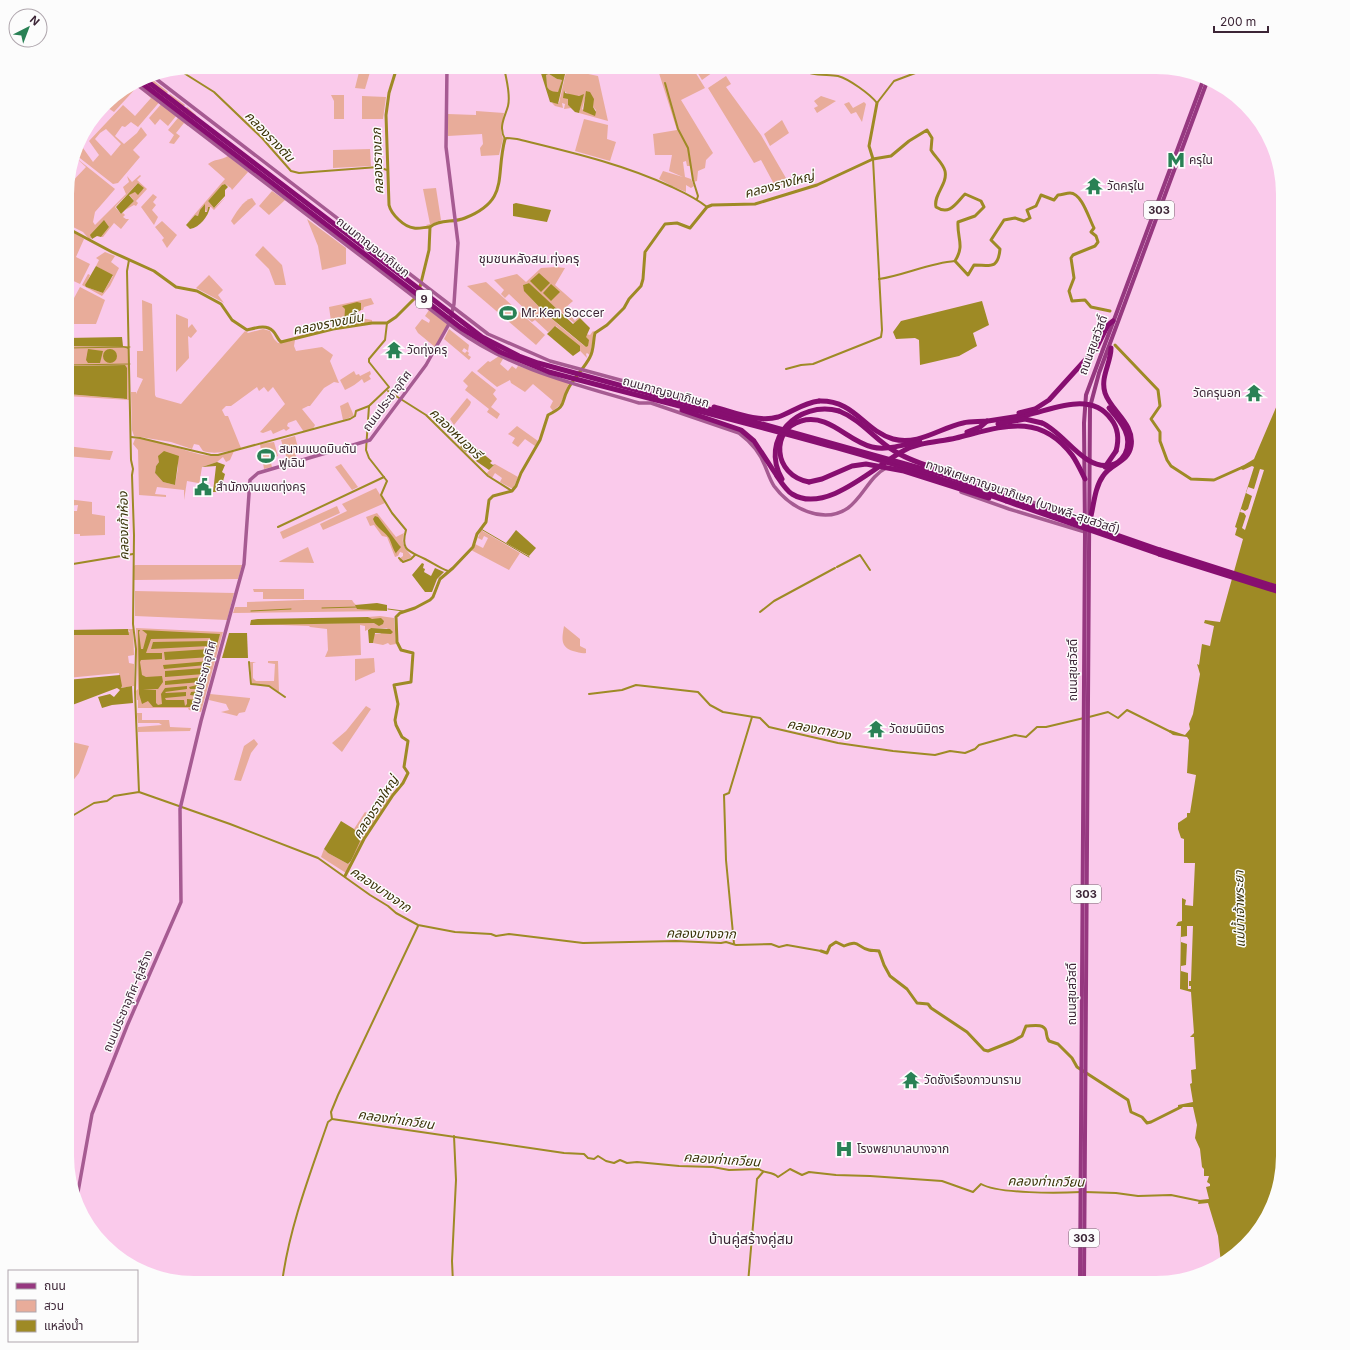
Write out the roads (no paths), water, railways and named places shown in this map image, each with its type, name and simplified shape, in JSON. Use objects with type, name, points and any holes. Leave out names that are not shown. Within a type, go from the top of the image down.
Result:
[{"type":"highway","name":"ถนนกาญจนาภิเษก","points":[[149,83],[482,337],[519,356],[544,365],[755,424]]},
{"type":"highway","name":"ถนนกาญจนาภิเษก","points":[[142,85],[461,328],[500,352],[538,368],[651,399],[755,424]]},
{"type":"highway","points":[[1002,419],[1035,408],[1049,400],[1098,347],[1108,325],[1112,321]]},
{"type":"highway","points":[[1087,524],[1091,516],[1101,479],[1109,468],[1125,458],[1131,444],[1128,428],[1105,392],[1105,377],[1112,341]]},
{"type":"highway","points":[[979,432],[992,426],[1019,420],[1042,423],[1056,431],[1087,459],[1100,465],[1111,465],[1121,459],[1128,443],[1126,430],[1109,408],[1103,394],[1101,382],[1111,348]]},
{"type":"highway","points":[[651,399],[741,430],[754,441],[786,489],[799,497],[815,499],[834,494],[852,485],[894,456],[909,448],[979,432],[1020,425],[1028,425],[1053,436],[1070,453],[1085,479]]},
{"type":"highway","points":[[687,404],[699,404],[756,418],[768,419],[778,417],[803,405],[819,401],[836,403],[849,408],[883,436],[894,440],[918,439],[943,429],[964,423],[1027,415],[1078,403],[1098,407],[1107,414],[1115,426],[1118,438],[1116,452],[1096,480],[1091,516]]},
{"type":"highway","points":[[799,497],[783,480],[776,465],[776,447],[781,432],[794,418],[808,410],[820,408],[839,411],[856,420],[890,448],[901,455],[967,479],[995,492]]},
{"type":"highway","points":[[986,421],[980,427],[964,434],[879,448],[866,445],[824,422],[813,420],[801,421],[785,433],[781,446],[781,459],[791,475],[809,482],[822,479],[852,466],[866,464],[897,469],[988,498],[1006,501]]},
{"type":"highway","name":"ทางพิเศษกาญจนาภิเษก (บางพลี-สุขสวัสดิ์)","points":[[755,424],[919,467],[995,492],[1113,535],[1276,586]]},
{"type":"highway","name":"ทางพิเศษกาญจนาภิเษก (บางพลี-สุขสวัสดิ์)","points":[[755,424],[911,469],[1105,536],[1276,590]]},
{"type":"main road","name":"ถนนประชาอุทิศ","points":[[181,807],[202,716],[244,564],[251,478],[258,473],[366,442],[378,431],[398,401],[426,365],[449,324],[454,309],[458,243],[446,147],[447,74]]},
{"type":"main road","points":[[156,80],[200,112],[479,328],[504,343],[545,360],[644,388],[705,403],[703,420]]},
{"type":"main road","name":"ถนนสุขสวัสดิ์","points":[[1084,1276],[1083,722],[1085,713],[1085,532],[1087,524],[1084,423],[1086,394],[1202,83]]},
{"type":"main road","name":"ถนนสุขสวัสดิ์","points":[[1085,695],[1090,407],[1095,384],[1206,85]]},
{"type":"main road","points":[[142,86],[161,102],[472,341],[506,360],[537,372],[639,403],[651,403],[732,429],[748,440],[762,458],[775,487],[788,500],[807,512],[827,515],[838,513],[848,508],[878,473],[885,468],[897,469],[924,476],[930,480],[1008,508],[1085,532]]},
{"type":"main road","points":[[161,102],[171,91]]},
{"type":"main road","points":[[178,115],[188,103]]},
{"type":"main road","points":[[190,124],[200,112]]},
{"type":"main road","points":[[227,153],[236,141]]},
{"type":"main road","points":[[262,180],[272,168]]},
{"type":"main road","points":[[1131,272],[1136,274]]},
{"type":"main road","points":[[639,403],[642,400],[644,388]]},
{"type":"main road","points":[[924,476],[925,467],[932,465],[987,483],[1087,524]]},
{"type":"main road","name":"ถนนสุขสวัสดิ์","points":[[1083,1067],[1088,719],[1085,713]]},
{"type":"main road","name":"ถนนประชาอุทิศ-คู่สร้าง","points":[[79,1189],[93,1112],[128,1023],[181,902],[181,807]]},
{"type":"main road","name":"ถนนสุขสวัสดิ์","points":[[1080,1276],[1083,1194]]},
{"type":"water","points":[[541,74],[549,74],[565,74],[558,104],[550,102]],"holes":[[[549,74],[562,80],[558,92],[549,89],[546,75]]]},
{"type":"water","points":[[564,90],[565,93],[579,96],[584,94],[579,113],[575,112],[568,105],[568,99],[563,98]]},
{"type":"water","points":[[586,91],[590,92],[594,99],[593,107],[596,112],[595,116],[583,111]]},
{"type":"water","points":[[138,183],[144,188],[138,195],[135,192],[129,195],[134,201],[121,214],[116,207]]},
{"type":"water","points":[[225,184],[228,187],[225,190],[225,196],[214,208],[208,201],[222,185]]},
{"type":"water","points":[[516,203],[551,210],[547,222],[513,216],[513,204]]},
{"type":"water","points":[[205,204],[205,212],[207,212],[208,207],[210,207],[205,218],[200,224],[190,229],[186,225],[195,215],[198,216],[200,210]]},
{"type":"water","points":[[104,220],[109,227],[101,237],[97,236],[92,239],[90,235]]},
{"type":"water","points":[[96,266],[113,275],[103,293],[86,287],[85,285]]},
{"type":"water","points":[[539,273],[550,283],[541,292],[530,281]]},
{"type":"water","points":[[529,283],[573,324],[580,318],[590,328],[586,337],[589,340],[588,346],[586,347],[545,313],[524,291],[523,285]]},
{"type":"water","points":[[551,284],[560,292],[551,301],[543,293]]},
{"type":"water","points":[[982,301],[989,325],[973,333],[977,346],[959,356],[920,365],[919,340],[915,338],[896,339],[893,332],[901,321]]},
{"type":"water","points":[[357,302],[361,303],[361,310],[358,312],[358,316],[361,318],[360,322],[344,324],[345,309],[342,306]]},
{"type":"water","points":[[555,326],[580,346],[580,351],[573,356],[547,334]]},
{"type":"water","points":[[122,337],[123,346],[129,347],[128,349],[123,347],[74,346],[74,338]]},
{"type":"water","points":[[88,349],[103,351],[100,363],[88,363],[86,360]]},
{"type":"water","points":[[107,349],[113,349],[117,353],[117,359],[113,363],[107,363],[103,359],[103,353]]},
{"type":"water","points":[[125,365],[127,368],[127,399],[74,395],[74,366]]},
{"type":"water","name":"แม่น้ำเจ้าพระยา","points":[[1276,407],[1276,1156],[1274,1179],[1264,1209],[1256,1223],[1246,1235],[1220,1257],[1218,1236],[1208,1203],[1198,1204],[1199,1200],[1209,1199],[1206,1187],[1210,1186],[1210,1184],[1207,1182],[1209,1176],[1204,1176],[1200,1149],[1195,1138],[1197,1125],[1193,1107],[1182,1107],[1178,1109],[1178,1105],[1193,1102],[1190,1084],[1192,1083],[1191,1070],[1196,1069],[1194,1037],[1190,1037],[1194,1033],[1191,992],[1180,989],[1181,926],[1176,926],[1178,922],[1182,921],[1182,898],[1186,900],[1185,905],[1193,906],[1195,863],[1184,863],[1184,839],[1181,838],[1178,823],[1187,817],[1187,813],[1190,813],[1196,775],[1187,773],[1189,740],[1187,737],[1173,735],[1169,732],[1170,730],[1185,735],[1190,729],[1189,724],[1193,714],[1200,674],[1197,664],[1199,665],[1202,644],[1210,646],[1214,626],[1204,623],[1205,620],[1220,622],[1243,539],[1235,535],[1237,528],[1235,527],[1254,467],[1252,466],[1243,470],[1239,468],[1254,459]]},
{"type":"water","points":[[465,439],[492,461],[490,463],[493,465],[495,464],[489,470],[476,461],[479,457],[476,454],[474,456],[468,450],[466,452],[460,447],[462,445],[460,442]]},
{"type":"water","points":[[164,451],[179,456],[175,485],[163,482],[155,473],[156,466],[159,462],[158,456]]},
{"type":"water","points":[[217,462],[225,465],[222,472],[225,474],[220,492],[213,492],[216,466],[202,467]]},
{"type":"water","points":[[375,516],[378,517],[401,547],[396,553],[389,538],[378,527],[373,519]]},
{"type":"water","points":[[516,530],[536,548],[529,556],[506,543]]},
{"type":"water","points":[[422,563],[424,564],[424,572],[431,576],[435,568],[444,572],[437,579],[432,592],[425,592],[412,575]]},
{"type":"water","points":[[377,603],[387,605],[387,611],[357,609],[355,605]]},
{"type":"water","points":[[368,617],[372,619],[381,618],[384,621],[383,624],[379,626],[374,623],[250,625],[251,620],[258,619]]},
{"type":"water","points":[[371,628],[390,629],[393,632],[391,634],[375,633],[373,643],[369,643],[368,630]]},
{"type":"water","points":[[128,629],[129,635],[74,635],[74,630]]},
{"type":"water","points":[[138,630],[140,630],[141,649],[143,649],[147,634],[142,630],[220,634],[216,649],[211,657],[165,660],[164,652],[209,649],[211,648],[209,646],[151,649],[153,642],[210,641],[210,638],[151,639],[146,653],[162,653],[162,659],[141,660],[140,662],[142,675],[146,677],[162,676],[163,682],[158,689],[143,689],[156,690],[156,703],[158,705],[162,704],[161,694],[165,688],[187,686],[187,689],[165,692],[186,692],[186,696],[165,698],[166,700],[184,700],[185,706],[187,704],[187,699],[197,700],[197,696],[190,695],[191,692],[200,691],[201,689],[190,689],[189,687],[201,684],[201,682],[165,685],[165,681],[203,677],[204,674],[165,677],[165,671],[205,668],[206,665],[164,669],[163,665],[210,661],[211,664],[198,707],[153,707],[148,701],[142,704],[139,694]]},
{"type":"water","points":[[229,633],[247,633],[248,658],[222,658]]},
{"type":"water","points":[[120,675],[121,688],[132,686],[133,703],[112,705],[102,708],[98,697],[110,694],[114,697],[120,690],[117,688],[74,704],[74,679]]},
{"type":"water","points":[[341,821],[354,829],[362,837],[351,861],[348,864],[328,853],[324,849]]},
{"type":"waterway","name":"คลองรางตัน","points":[[185,74],[214,92],[262,138],[291,171],[299,173],[378,167],[387,170]]},
{"type":"waterway","name":"คลองรางเวก","points":[[395,74],[389,93],[386,115],[389,205],[395,216],[402,223],[416,228],[430,227]]},
{"type":"waterway","points":[[505,74],[509,101],[502,126],[505,139],[517,139],[615,165],[672,187],[695,198],[707,207]]},
{"type":"waterway","points":[[812,74],[817,74]]},
{"type":"waterway","points":[[817,74],[838,76],[848,80],[870,95],[877,103],[894,81],[913,74]]},
{"type":"waterway","points":[[665,83],[678,129],[688,148],[693,180],[698,196],[697,199]]},
{"type":"waterway","points":[[873,159],[869,146],[877,103]]},
{"type":"waterway","name":"คลองรางใหญ่","points":[[345,876],[364,839],[393,795],[403,783],[408,773],[404,767],[408,741],[402,737],[396,725],[395,720],[398,704],[394,685],[411,682],[413,653],[401,650],[397,642],[396,617],[400,613],[415,608],[433,597],[440,579],[473,547],[477,534],[486,522],[489,500],[493,496],[512,491],[516,486],[521,473],[540,440],[548,415],[561,406],[570,385],[590,357],[595,333],[607,325],[624,308],[629,299],[641,286],[645,252],[665,224],[677,223],[690,228],[707,207],[712,205],[755,204],[817,185],[873,159],[891,156],[909,141],[927,130],[932,138],[931,150],[943,165],[945,171],[945,176],[937,198],[936,207],[945,210],[949,209],[965,194],[981,201],[984,207],[975,216],[958,222],[960,251],[955,261],[968,275],[974,265],[992,265],[997,260],[1000,249],[991,240],[1004,220],[1015,218],[1024,221],[1030,218],[1027,210],[1036,206],[1041,195],[1054,200],[1058,195],[1070,193],[1074,194],[1085,207],[1094,228],[1091,232],[1096,236],[1098,242],[1095,246],[1073,255],[1071,258],[1074,278],[1069,291],[1072,301],[1085,300],[1091,307],[1110,311]]},
{"type":"waterway","name":"คลองรางขมิ้น","points":[[74,232],[112,252],[154,271],[176,287],[197,291],[221,304],[232,320],[247,330],[261,327],[270,329],[281,342],[333,329],[372,323],[387,323],[396,317],[414,299],[420,287],[429,250],[430,227],[438,223],[465,218],[479,211],[489,203],[495,195],[500,176],[505,139]]},
{"type":"waterway","points":[[786,369],[801,365],[813,364],[881,337],[882,330],[873,159]]},
{"type":"waterway","name":"คลองเก้าห้อง","points":[[129,260],[127,271],[131,460],[133,469],[133,624],[136,649],[135,692],[139,792]]},
{"type":"waterway","points":[[879,279],[936,264],[955,261]]},
{"type":"waterway","points":[[131,437],[211,455],[218,455],[350,419],[355,416],[356,411],[369,406],[389,387],[369,362],[369,359],[385,340],[387,323]]},
{"type":"waterway","points":[[1115,345],[1158,390],[1160,406],[1151,419],[1160,432],[1160,441],[1167,460],[1171,466],[1191,479],[1214,480],[1243,467]]},
{"type":"waterway","points":[[74,348],[130,347]]},
{"type":"waterway","points":[[74,365],[130,364]]},
{"type":"waterway","name":"คลองหนองรี","points":[[388,391],[426,415],[488,476],[512,491]]},
{"type":"waterway","points":[[369,406],[366,450],[369,458],[387,481],[381,495],[392,513],[406,530],[404,537],[405,546],[410,552],[448,571]]},
{"type":"waterway","points":[[278,527],[384,477]]},
{"type":"waterway","points":[[481,529],[529,557]]},
{"type":"waterway","points":[[74,564],[133,554]]},
{"type":"waterway","points":[[399,558],[403,562],[411,559],[415,555]]},
{"type":"waterway","points":[[837,567],[860,555],[870,570]]},
{"type":"waterway","points":[[760,612],[774,601],[835,568]]},
{"type":"waterway","points":[[322,608],[357,607]]},
{"type":"waterway","points":[[251,611],[291,609]]},
{"type":"waterway","points":[[388,609],[403,611]]},
{"type":"waterway","points":[[249,662],[251,684],[269,686],[285,697]]},
{"type":"waterway","name":"คลองตายวง","points":[[589,694],[622,690],[636,685],[698,692],[710,705],[723,712],[760,718],[769,727],[838,743],[935,755],[950,751],[965,753],[975,749],[979,745],[1015,735],[1026,737],[1037,727],[1046,727],[1084,718]]},
{"type":"waterway","name":"คลองตายวง","points":[[1089,717],[1108,712],[1118,718],[1127,710],[1171,732]]},
{"type":"waterway","points":[[734,944],[726,860],[724,795],[729,793],[752,717]]},
{"type":"waterway","name":"คลองบางจาก","points":[[74,815],[94,803],[107,801],[114,796],[139,792],[230,824],[318,858],[396,913],[418,925],[455,932],[491,934],[496,936],[509,934],[583,943],[676,941],[726,942],[736,945],[771,944],[779,947],[787,945],[821,951]]},
{"type":"waterway","points":[[332,1119],[331,1112],[338,1095],[418,926]]},
{"type":"waterway","name":"คลองบางจาก","points":[[821,951],[827,953],[830,946],[836,942],[844,946],[856,943],[865,949],[879,951],[890,976],[907,989],[917,1003],[928,1004],[931,1008],[967,1032],[984,1050],[988,1051],[1022,1036],[1026,1026],[1040,1026],[1045,1028],[1049,1041],[1058,1044],[1072,1058],[1077,1067],[1128,1100],[1131,1112],[1142,1117],[1147,1123],[1181,1107]]},
{"type":"waterway","name":"คลองท่าเกวียน","points":[[332,1119],[564,1153],[584,1154],[588,1158],[594,1159],[598,1156],[606,1161],[614,1163],[620,1160],[627,1163],[637,1162],[679,1166],[713,1167],[729,1170],[759,1169],[778,1177],[790,1169],[802,1175],[809,1172],[942,1181],[973,1192],[981,1184],[1001,1190],[1044,1193],[1081,1192]]},
{"type":"waterway","points":[[283,1276],[295,1222],[307,1181],[328,1122],[332,1119]]},
{"type":"waterway","points":[[453,1276],[456,1180],[454,1136]]},
{"type":"waterway","points":[[749,1276],[757,1179],[763,1172]]},
{"type":"waterway","name":"คลองท่าเกวียน","points":[[1085,1192],[1116,1193],[1138,1196],[1171,1195],[1200,1201]]},
{"type":"place","name":"ครุใน","points":[[1176,160]]},
{"type":"place","name":"วัดครุใน","points":[[1094,186]]},
{"type":"place","name":"Mr.Ken Soccer","points":[[508,313]]},
{"type":"place","name":"วัดทุ่งครุ","points":[[394,350]]},
{"type":"place","name":"วัดครุนอก","points":[[1254,393]]},
{"type":"place","name":"สนามแบดมินตัน ฟูเฉิน","points":[[266,456]]},
{"type":"place","name":"สำนักงานเขตทุ่งครุ","points":[[203,487]]},
{"type":"place","name":"วัดชมนิมิตร","points":[[876,729]]},
{"type":"place","name":"วัดชังเรืองภาวนาราม","points":[[911,1080]]},
{"type":"place","name":"โรงพยาบาลบางจาก","points":[[844,1149]]},
{"type":"district","name":"ชุมชนหลังสน.ทุ่งครุ","points":[[529,258]]},
{"type":"district","name":"บ้านคู่สร้างคู่สม","points":[[751,1239]]}]
